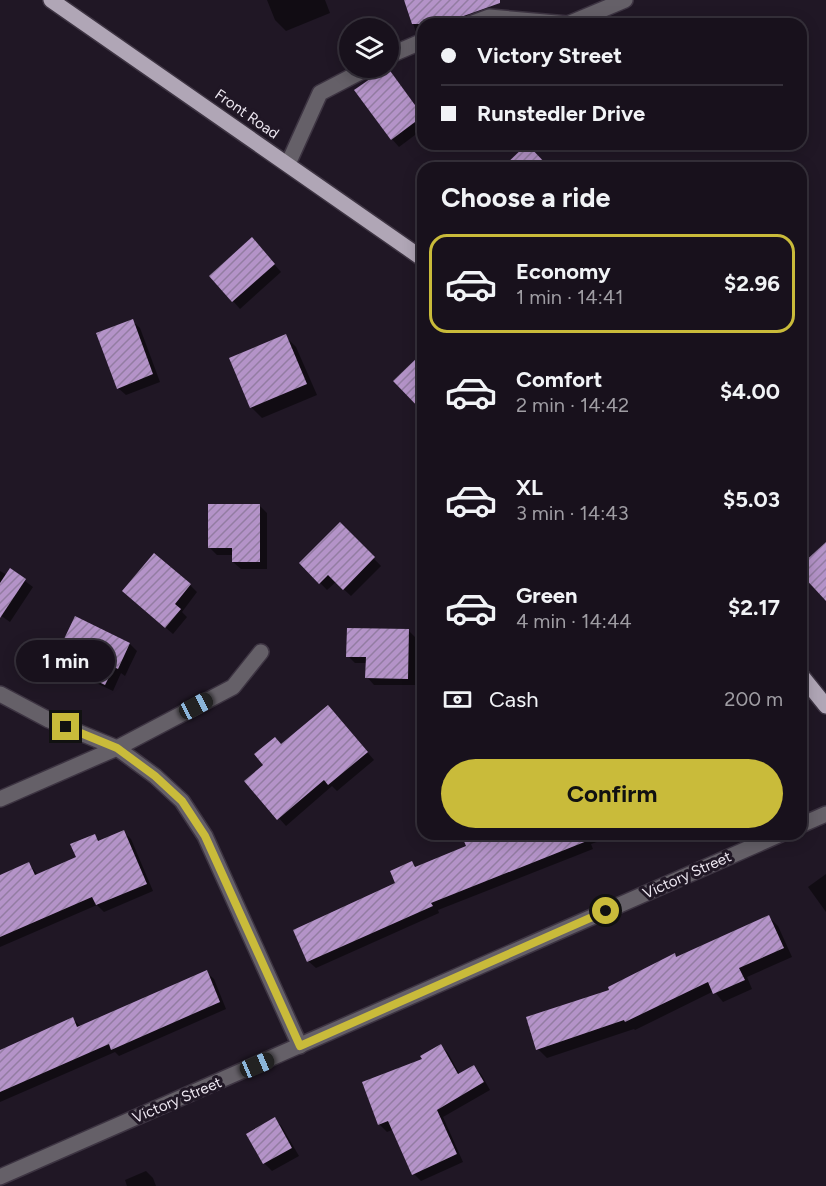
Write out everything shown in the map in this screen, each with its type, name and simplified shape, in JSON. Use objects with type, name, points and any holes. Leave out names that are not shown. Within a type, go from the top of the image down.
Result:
[{"type":"main road","name":"Front Road","points":[[51,0],[417,254]]},
{"type":"main road","points":[[807,682],[826,706]]},
{"type":"street","points":[[582,18],[625,0]]},
{"type":"street","points":[[399,52],[417,44]]},
{"type":"street","points":[[288,164],[320,93],[349,78]]},
{"type":"street","points":[[0,799],[117,748],[233,687],[261,651]]},
{"type":"street","points":[[0,694],[49,720],[117,748],[155,776],[182,801],[205,836],[300,1046]]},
{"type":"street","points":[[807,822],[826,814]]},
{"type":"street","name":"Victory Street","points":[[0,1177],[767,840]]},
{"type":"building","points":[[404,0],[500,0],[500,3],[458,18],[417,18],[417,24],[412,24]]},
{"type":"building","points":[[371,78],[395,78],[417,108],[417,120],[391,140],[354,90]]},
{"type":"building","points":[[521,150],[533,150],[544,162],[508,162]]},
{"type":"building","points":[[252,237],[275,264],[232,302],[209,276]]},
{"type":"building","points":[[133,319],[153,374],[117,389],[96,333]]},
{"type":"building","points":[[286,334],[307,384],[250,408],[229,358]]},
{"type":"building","points":[[417,358],[417,406],[393,381]]},
{"type":"building","points":[[208,504],[260,504],[260,562],[232,562],[232,548],[208,548]]},
{"type":"building","points":[[340,522],[375,557],[343,590],[328,575],[319,584],[299,563]]},
{"type":"building","points":[[826,542],[826,601],[807,580],[807,559]]},
{"type":"building","points":[[154,553],[191,584],[175,604],[181,609],[165,628],[122,591]]},
{"type":"building","points":[[10,568],[26,579],[0,618],[0,583]]},
{"type":"building","points":[[75,616],[130,643],[118,669],[114,667],[105,685],[54,660]]},
{"type":"building","points":[[347,628],[409,629],[408,679],[365,678],[366,657],[346,657]]},
{"type":"building","points":[[328,705],[368,752],[328,785],[324,780],[277,820],[244,781],[263,765],[254,754],[275,737],[281,744]]},
{"type":"building","points":[[124,830],[147,884],[96,905],[92,897],[0,937],[0,875],[29,862],[35,875],[76,857],[70,844],[95,834],[98,841]]},
{"type":"building","points":[[464,840],[589,840],[431,903],[433,906],[307,962],[293,930],[395,883],[390,871],[412,861],[415,867],[466,846]]},
{"type":"building","points":[[769,915],[784,948],[739,968],[745,980],[713,994],[708,982],[625,1022],[624,1020],[536,1050],[526,1017],[609,990],[608,987],[675,953],[676,957]]},
{"type":"building","points":[[207,970],[220,1002],[111,1050],[109,1044],[0,1092],[0,1050],[73,1017],[77,1027]]},
{"type":"building","points":[[441,1044],[458,1074],[474,1065],[484,1082],[437,1110],[457,1154],[412,1175],[388,1121],[378,1125],[362,1082],[422,1059],[420,1056]]},
{"type":"building","points":[[275,1117],[292,1148],[263,1164],[246,1134]]},
{"type":"route","points":[[66,727],[117,748],[155,776],[182,801],[205,836],[300,1046],[606,911]]}]
